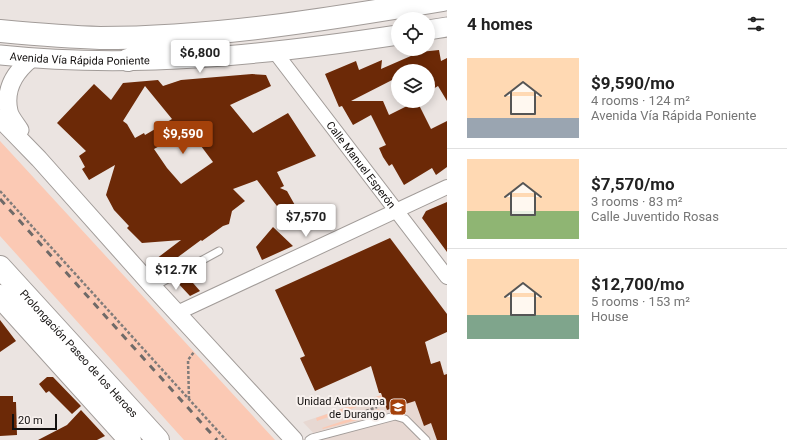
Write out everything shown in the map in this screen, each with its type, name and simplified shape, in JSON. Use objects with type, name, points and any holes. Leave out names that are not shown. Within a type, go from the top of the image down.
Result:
[{"type":"main road","name":"Avenida Vía Rápida Poniente","points":[[0,31],[100,38],[175,35],[272,27],[443,0]]},
{"type":"main road","points":[[128,60],[166,51],[357,23],[410,6]]},
{"type":"main road","points":[[435,29],[447,27]]},
{"type":"main road","name":"Avenida Vía Rápida Poniente","points":[[0,56],[31,59],[197,59],[275,52],[391,36]]},
{"type":"main road","name":"Prolongación Paseo de los Heroes","points":[[0,267],[158,440]]},
{"type":"main road","points":[[0,296],[130,440]]},
{"type":"street","name":"Calle Manuel Esperón","points":[[275,52],[447,277]]},
{"type":"street","points":[[31,59],[20,68],[13,78],[8,94],[9,112],[39,159]]},
{"type":"street","points":[[0,119],[39,159],[153,287],[294,440]]},
{"type":"street","points":[[177,313],[447,188]]},
{"type":"lane","points":[[153,287],[219,251]]},
{"type":"lane","points":[[309,440],[396,416],[405,419],[426,440]]},
{"type":"path","points":[[0,191],[226,440]]},
{"type":"path","points":[[189,400],[188,360],[202,340]]},
{"type":"shaded area","points":[[0,141],[275,440],[184,440],[0,236]]},
{"type":"shaded area","name":"Unidad Autonoma de Durango","points":[[447,372],[447,440],[320,440],[303,422],[382,395],[393,389]]},
{"type":"shaded area","points":[[381,395],[382,398],[317,421],[316,418]]},
{"type":"shaded area","points":[[379,409],[380,414],[323,429],[322,428]]},
{"type":"building","points":[[435,50],[439,50],[441,61],[447,58],[447,101],[438,86],[435,88],[435,64],[392,64],[411,56],[435,56]]},
{"type":"building","points":[[382,60],[381,69],[391,65],[391,81],[351,101],[383,101],[389,115],[403,108],[420,108],[431,129],[447,121],[447,167],[436,175],[432,168],[404,185],[392,164],[389,166],[383,157],[379,148],[386,145],[371,115],[353,125],[342,106],[339,107],[325,74],[356,61],[359,70]]},
{"type":"building","points":[[252,74],[266,75],[271,86],[230,105],[253,133],[288,113],[316,156],[277,172],[284,186],[280,188],[287,191],[301,216],[290,223],[257,180],[233,189],[245,201],[232,211],[229,224],[223,226],[202,241],[201,240],[174,260],[180,267],[168,273],[156,259],[181,240],[142,243],[127,228],[129,226],[114,210],[106,195],[115,165],[89,180],[82,169],[85,167],[79,156],[86,151],[57,123],[94,84],[111,100],[123,83],[158,80],[163,86],[181,80]],"holes":[[[145,86],[172,119],[145,135],[144,133],[135,138],[127,124],[123,121]],[[189,130],[213,162],[181,184],[167,168],[154,149]]]},
{"type":"building","points":[[447,202],[447,252],[422,218],[426,211]]},
{"type":"building","points":[[273,227],[293,246],[262,260],[256,247]]},
{"type":"building","points":[[390,238],[447,314],[447,332],[425,342],[431,364],[440,361],[444,375],[447,374],[447,440],[437,440],[431,423],[424,426],[415,401],[387,410],[381,393],[379,393],[371,366],[315,391],[300,358],[305,356],[275,290]]},
{"type":"building","points":[[186,275],[200,291],[190,296],[175,280]]},
{"type":"building","points":[[0,320],[16,341],[0,352]]},
{"type":"building","points":[[47,377],[53,377],[81,406],[72,414],[49,391],[46,393],[39,384]]},
{"type":"building","points":[[0,396],[13,396],[13,402],[16,402],[17,435],[0,436]]},
{"type":"building","points":[[81,410],[105,436],[97,440],[38,440],[67,425]]},
{"type":"railway","points":[[0,199],[217,440]]},
{"type":"place","name":"Unidad Autonoma de Durango","points":[[398,407]]}]
